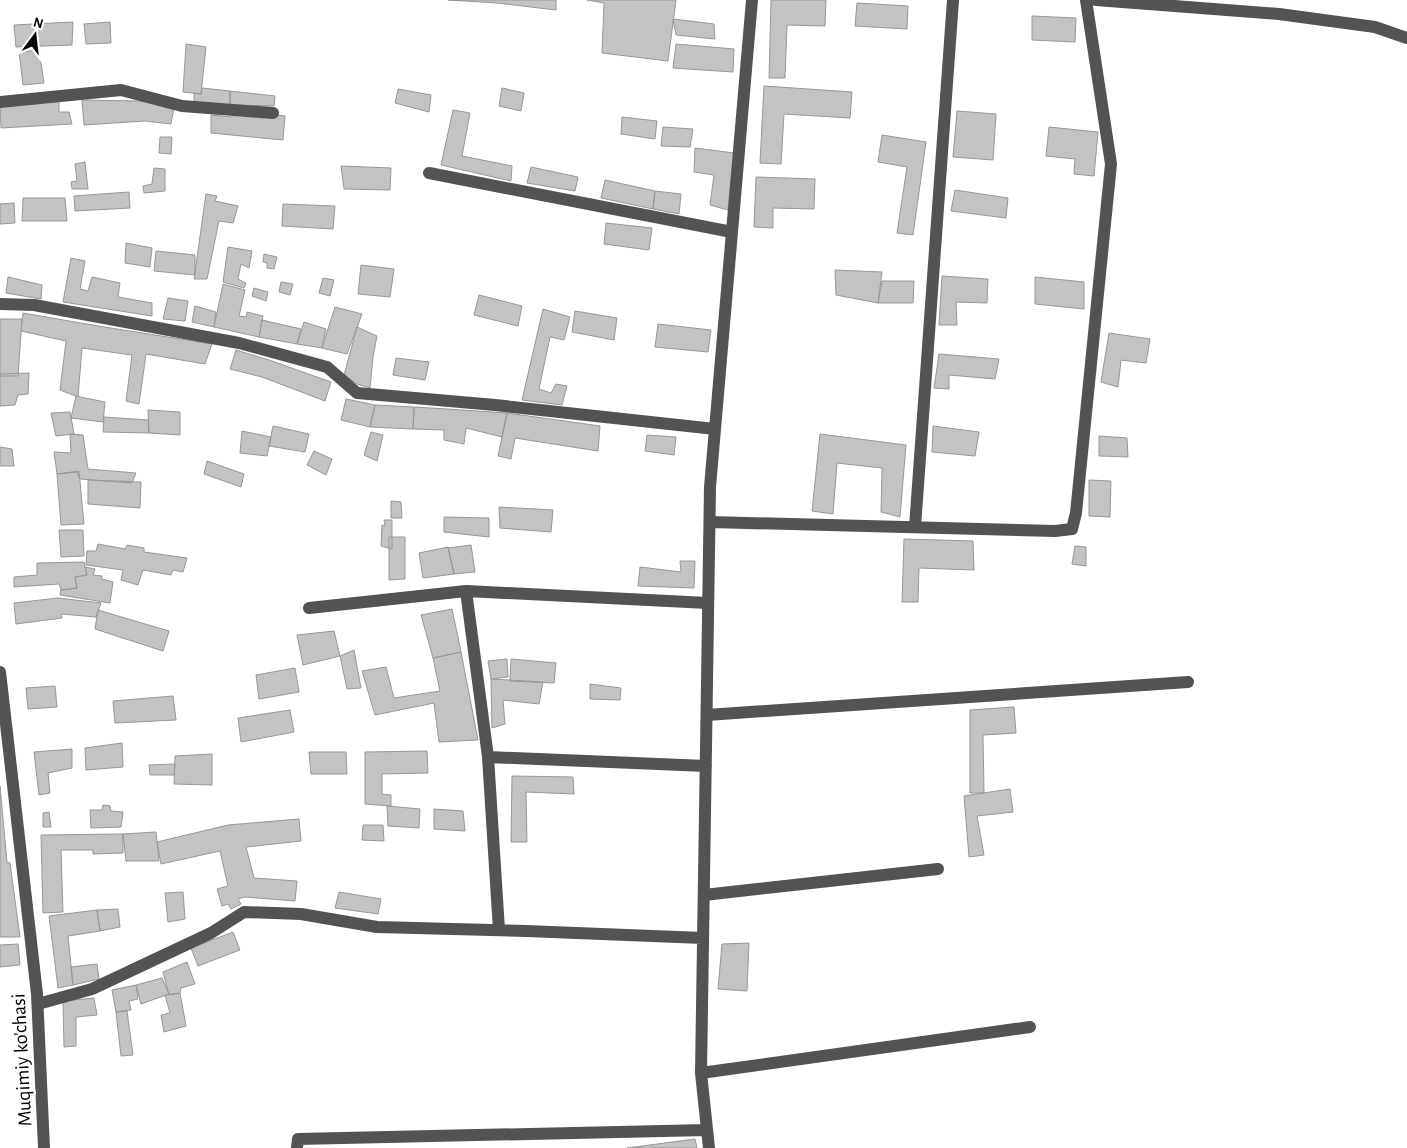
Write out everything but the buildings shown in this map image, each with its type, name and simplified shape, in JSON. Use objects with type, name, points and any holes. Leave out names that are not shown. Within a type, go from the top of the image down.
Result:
[{"type":"street","points":[[709,1148],[701,1073],[710,487],[752,0]]},
{"type":"street","points":[[915,527],[953,0]]},
{"type":"street","points":[[710,522],[1055,531],[1072,529],[1076,512],[1111,164],[1086,0]]},
{"type":"street","points":[[1096,0],[1279,14],[1375,27],[1407,38]]},
{"type":"street","points":[[0,102],[121,90],[182,106],[273,113]]},
{"type":"street","points":[[429,173],[732,232]]},
{"type":"street","points":[[0,304],[34,305],[239,343],[327,367],[357,393],[495,405],[715,429]]},
{"type":"street","points":[[309,608],[466,591],[708,603]]},
{"type":"street","points":[[466,591],[488,757],[499,930]]},
{"type":"street","name":"Muqimiy ko'chasi","points":[[0,672],[38,1004],[44,1148]]},
{"type":"street","points":[[706,715],[1188,682]]},
{"type":"street","points":[[488,757],[706,766]]},
{"type":"street","points":[[704,896],[938,869]]},
{"type":"street","points":[[38,1004],[92,989],[211,933],[244,912],[301,914],[377,927],[703,938]]},
{"type":"street","points":[[701,1073],[1030,1027]]},
{"type":"street","points":[[297,1148],[298,1139],[707,1130]]}]
